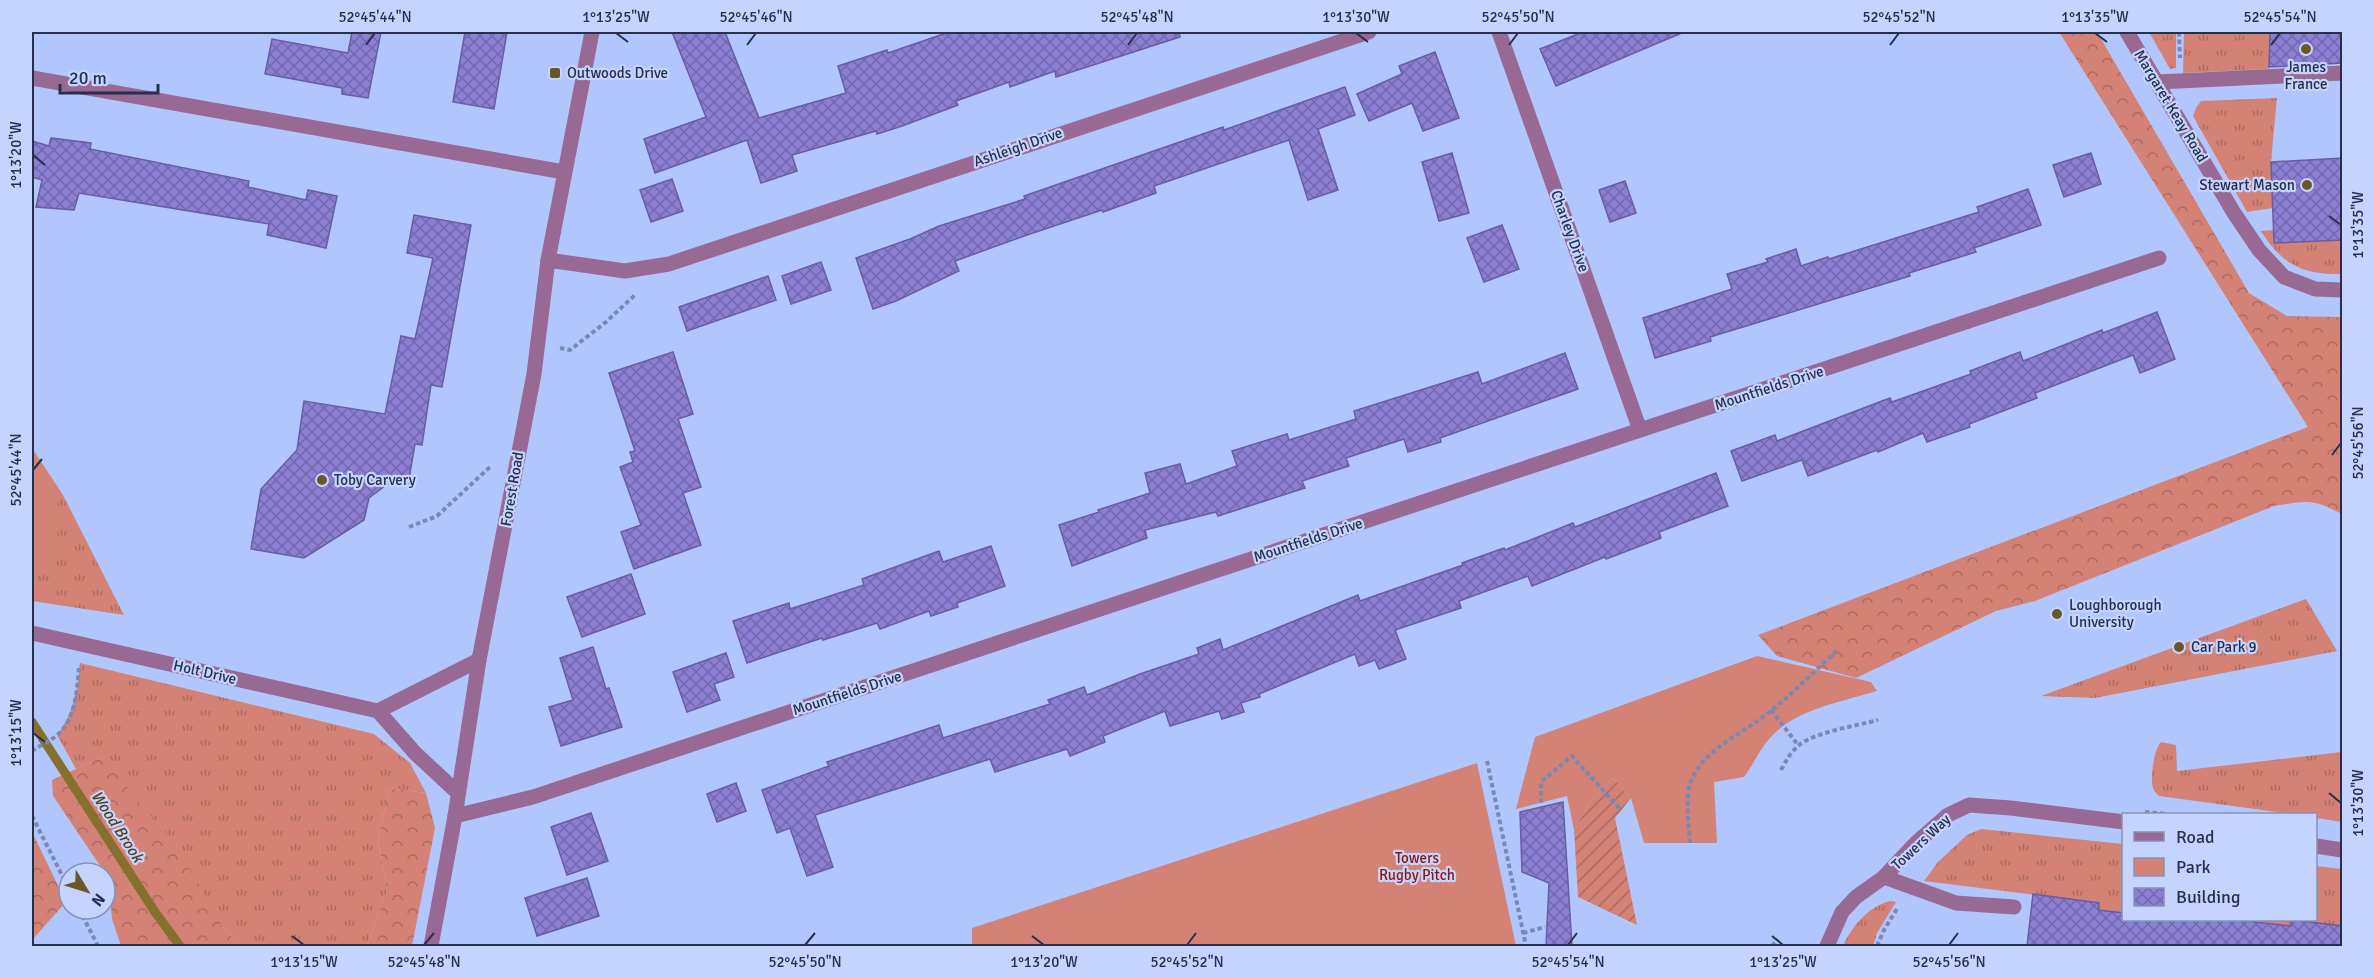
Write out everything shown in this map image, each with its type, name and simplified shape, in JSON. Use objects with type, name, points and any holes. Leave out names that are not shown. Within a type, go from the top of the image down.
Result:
[{"type":"street","name":"Forest Road","points":[[431,946],[455,816],[479,660],[534,374],[548,260],[592,32]]},
{"type":"street","name":"Ashleigh Drive","points":[[548,260],[625,271],[669,264],[1368,32]]},
{"type":"street","name":"Charley Drive","points":[[1499,32],[1640,430]]},
{"type":"street","name":"Margaret Keay Road","points":[[2127,32],[2234,213],[2259,250],[2284,277],[2316,289],[2343,290]]},
{"type":"street","points":[[2158,82],[2343,73]]},
{"type":"street","points":[[32,78],[564,172]]},
{"type":"street","name":"Mountfields Drive","points":[[455,816],[533,797],[2159,258]]},
{"type":"street","name":"Holt Drive","points":[[32,633],[378,711]]},
{"type":"street","points":[[458,793],[415,753],[378,711],[479,660]]},
{"type":"street","name":"Towers Way","points":[[1827,946],[1842,912],[1856,897],[1884,877],[1916,843],[1948,815],[1969,805],[2122,822]]},
{"type":"street","points":[[2317,846],[2343,850]]},
{"type":"street","points":[[1884,877],[1956,903],[2013,907]]},
{"type":"path","points":[[538,345],[570,350],[638,293]]},
{"type":"path","points":[[409,527],[437,516],[491,466],[517,459]]},
{"type":"path","points":[[32,751],[57,735],[67,722],[75,700],[82,644]]},
{"type":"path","points":[[1690,843],[1688,802],[1690,783],[1704,762],[1721,745],[1771,710],[1839,649]]},
{"type":"path","points":[[1771,710],[1798,745]]},
{"type":"path","points":[[1782,770],[1790,754],[1798,745],[1809,739],[1878,720]]},
{"type":"path","points":[[1541,803],[1541,782],[1572,756],[1621,810]]},
{"type":"path","points":[[1487,761],[1526,946]]},
{"type":"path","points":[[32,816],[57,865]]},
{"type":"path","points":[[1877,946],[1893,915],[1914,888]]},
{"type":"path","points":[[85,921],[98,946]]},
{"type":"path","points":[[1523,933],[1545,927]]},
{"type":"path","points":[[1772,946],[1778,939]]},
{"type":"green space","points":[[2059,32],[2097,32],[2249,293],[2287,316],[2342,317],[2342,514],[2323,505],[2309,502],[2274,506],[2035,601],[1996,611],[1856,678],[1777,656],[1758,635],[2308,427]]},
{"type":"green space","points":[[2149,32],[2176,32],[2176,68],[2170,69]]},
{"type":"green space","points":[[2184,32],[2270,32],[2269,69],[2183,73]]},
{"type":"green space","points":[[2277,98],[2271,162],[2273,208],[2247,212],[2193,116],[2201,101]]},
{"type":"green space","points":[[2274,230],[2342,240],[2342,274],[2316,272],[2295,266],[2277,252],[2261,231]]},
{"type":"green space","points":[[32,448],[63,495],[124,615],[32,601]]},
{"type":"green space","points":[[32,458],[58,497],[57,546],[32,581]]},
{"type":"green space","points":[[2306,599],[2337,651],[2095,698],[2041,696]]},
{"type":"green space","points":[[1757,656],[1871,682],[1877,691],[1820,708],[1792,720],[1770,738],[1744,777],[1714,782],[1717,843],[1644,843],[1631,798],[1613,778],[1590,802],[1574,830],[1567,796],[1516,809],[1535,737]]},
{"type":"green space","points":[[80,663],[374,734],[410,763],[426,793],[389,788],[378,842],[387,891],[367,946],[240,946],[222,926],[102,757],[76,769],[57,735],[74,701]]},
{"type":"green space","points":[[2161,742],[2176,745],[2177,771],[2342,752],[2342,822],[2317,818],[2317,813],[2284,813],[2159,796],[2153,789],[2152,778],[2153,764]]},
{"type":"green space","points":[[102,757],[179,849],[222,926],[240,946],[121,946],[113,921],[117,921],[117,861],[97,861],[53,796],[52,780]]},
{"type":"green space","name":"Towers Rugby Pitch","points":[[1477,763],[1516,946],[972,946],[972,928]]},
{"type":"green space","points":[[1613,778],[1631,798],[1615,818],[1637,925],[1578,897],[1574,830],[1590,802]]},
{"type":"green space","points":[[389,788],[426,793],[435,828],[412,946],[367,946],[387,891],[378,842]]},
{"type":"green space","points":[[1981,829],[2122,844],[2122,913],[2098,910],[2099,903],[1924,881],[1938,862],[1967,835]]},
{"type":"green space","points":[[32,832],[57,883],[57,912],[32,940]]},
{"type":"green space","points":[[2317,866],[2342,869],[2342,926],[2300,921],[2317,921]]},
{"type":"green space","points":[[1890,901],[1896,902],[1877,933],[1873,946],[1843,946],[1851,931],[1862,918],[1875,908]]},
{"type":"green space","points":[[2247,921],[2292,921],[2290,934],[2266,923]]},
{"type":"building","points":[[352,32],[381,32],[368,98],[342,94],[342,88],[265,74],[272,39],[348,53]]},
{"type":"building","points":[[465,32],[507,32],[494,109],[453,102]]},
{"type":"building","points":[[672,32],[725,32],[759,118],[846,93],[838,66],[887,50],[888,53],[949,32],[1179,32],[1180,37],[1056,77],[1055,71],[1010,87],[1009,82],[956,101],[958,105],[902,126],[792,155],[797,171],[761,183],[747,140],[655,173],[644,139],[706,117]]},
{"type":"building","points":[[1583,32],[1684,32],[1556,86],[1540,49]]},
{"type":"building","name":"James France","points":[[2270,32],[2343,32],[2343,63],[2269,67]]},
{"type":"building","points":[[1435,52],[1459,118],[1423,131],[1412,103],[1369,121],[1357,94],[1402,74],[1399,66]]},
{"type":"building","points":[[1345,87],[1355,115],[1318,129],[1338,190],[1308,200],[1289,140],[1154,186],[1156,193],[955,261],[959,271],[896,301],[873,309],[856,258],[939,226],[1025,199],[1024,196],[1223,127],[1224,130]]},
{"type":"building","points":[[51,138],[91,143],[90,149],[249,181],[248,187],[306,200],[308,190],[337,196],[326,248],[267,235],[269,224],[79,193],[74,210],[36,207],[42,180],[32,177],[32,141],[49,146]]},
{"type":"building","points":[[1452,153],[1469,213],[1439,221],[1422,162]]},
{"type":"building","points":[[2091,153],[2101,184],[2064,197],[2053,165]]},
{"type":"building","name":"Stewart Mason","points":[[2343,158],[2343,240],[2274,243],[2271,162]]},
{"type":"building","points":[[672,179],[683,211],[651,222],[640,190]]},
{"type":"building","points":[[1625,181],[1636,213],[1610,222],[1599,190]]},
{"type":"building","points":[[2028,189],[2041,225],[1974,248],[1976,252],[1909,273],[1910,276],[1710,337],[1711,341],[1655,358],[1643,318],[1732,289],[1727,274],[1768,262],[1766,259],[1796,249],[1801,266],[1828,257],[1829,259],[1979,212],[1977,207]]},
{"type":"building","points":[[414,215],[471,225],[442,387],[431,385],[422,445],[415,444],[408,485],[389,483],[369,498],[364,520],[304,558],[251,549],[261,489],[297,450],[304,401],[385,414],[401,336],[415,339],[433,258],[407,253]]},
{"type":"building","points":[[1502,225],[1519,269],[1484,282],[1467,238]]},
{"type":"building","points":[[821,262],[831,290],[791,304],[782,276]]},
{"type":"building","points":[[768,276],[776,300],[687,331],[679,307]]},
{"type":"building","points":[[2157,312],[2175,359],[2140,373],[2133,355],[2035,393],[2037,398],[1969,424],[1970,427],[1927,442],[1923,433],[1878,452],[1877,450],[1808,476],[1802,460],[1742,481],[1731,451],[1775,435],[1777,441],[1890,398],[1892,402],[1971,374],[1970,371],[2020,352],[2023,361],[2102,330],[2103,333]]},
{"type":"building","points":[[673,352],[693,414],[678,419],[701,487],[683,493],[701,545],[634,569],[621,532],[641,525],[620,467],[633,462],[630,452],[635,451],[609,373]]},
{"type":"building","points":[[1565,353],[1578,389],[1440,438],[1441,442],[1408,452],[1404,439],[1346,458],[1349,466],[1302,481],[1305,488],[1218,516],[1216,512],[1145,530],[1147,538],[1072,566],[1059,525],[1150,493],[1145,473],[1180,464],[1186,484],[1237,466],[1232,451],[1287,434],[1289,440],[1356,419],[1354,411],[1478,372],[1482,384]]},
{"type":"building","points":[[1716,473],[1728,506],[1659,532],[1661,538],[1606,559],[1605,557],[1532,586],[1528,576],[1459,601],[1461,608],[1395,630],[1406,659],[1379,669],[1375,660],[1359,666],[1355,654],[1259,694],[1260,697],[1241,703],[1244,712],[1222,719],[1219,711],[1170,726],[1165,711],[1103,736],[1105,742],[1070,756],[1067,749],[995,772],[990,759],[815,815],[833,867],[807,876],[790,828],[777,833],[762,790],[829,766],[827,762],[939,725],[943,738],[1050,704],[1048,700],[1084,687],[1087,695],[1199,654],[1197,648],[1220,639],[1223,650],[1358,595],[1360,601],[1504,548],[1505,550],[1573,523],[1575,527]]},
{"type":"building","points":[[991,546],[1005,586],[957,603],[958,607],[931,616],[929,611],[880,629],[877,623],[823,640],[822,638],[747,663],[733,621],[789,603],[790,609],[864,585],[862,579],[939,551],[943,562]]},
{"type":"building","points":[[631,574],[645,614],[582,637],[567,597]]},
{"type":"building","points":[[593,647],[606,689],[609,688],[622,727],[561,746],[549,707],[573,700],[560,658]]},
{"type":"building","points":[[726,653],[734,677],[714,684],[720,700],[687,712],[673,672]]},
{"type":"building","points":[[736,783],[746,811],[717,822],[707,794]]},
{"type":"building","points":[[1563,802],[1572,946],[1546,946],[1549,883],[1522,872],[1520,812]]},
{"type":"building","points":[[591,813],[608,861],[567,875],[551,827]]},
{"type":"building","points":[[587,878],[599,916],[537,936],[525,898]]},
{"type":"building","points":[[2033,894],[2099,903],[2098,910],[2122,913],[2122,921],[2246,921],[2291,926],[2292,921],[2300,921],[2343,926],[2343,946],[2027,946]]},
{"type":"waterway","name":"Wood Brook","points":[[32,722],[155,912],[180,946]]},
{"type":"place","name":"James France","points":[[2306,49]]},
{"type":"place","name":"Outwoods Drive","points":[[555,73]]},
{"type":"place","name":"Stewart Mason","points":[[2307,185]]},
{"type":"place","name":"Toby Carvery","points":[[322,480]]},
{"type":"place","name":"Loughborough University","points":[[2057,614]]},
{"type":"place","name":"Car Park 9","points":[[2179,647]]}]
